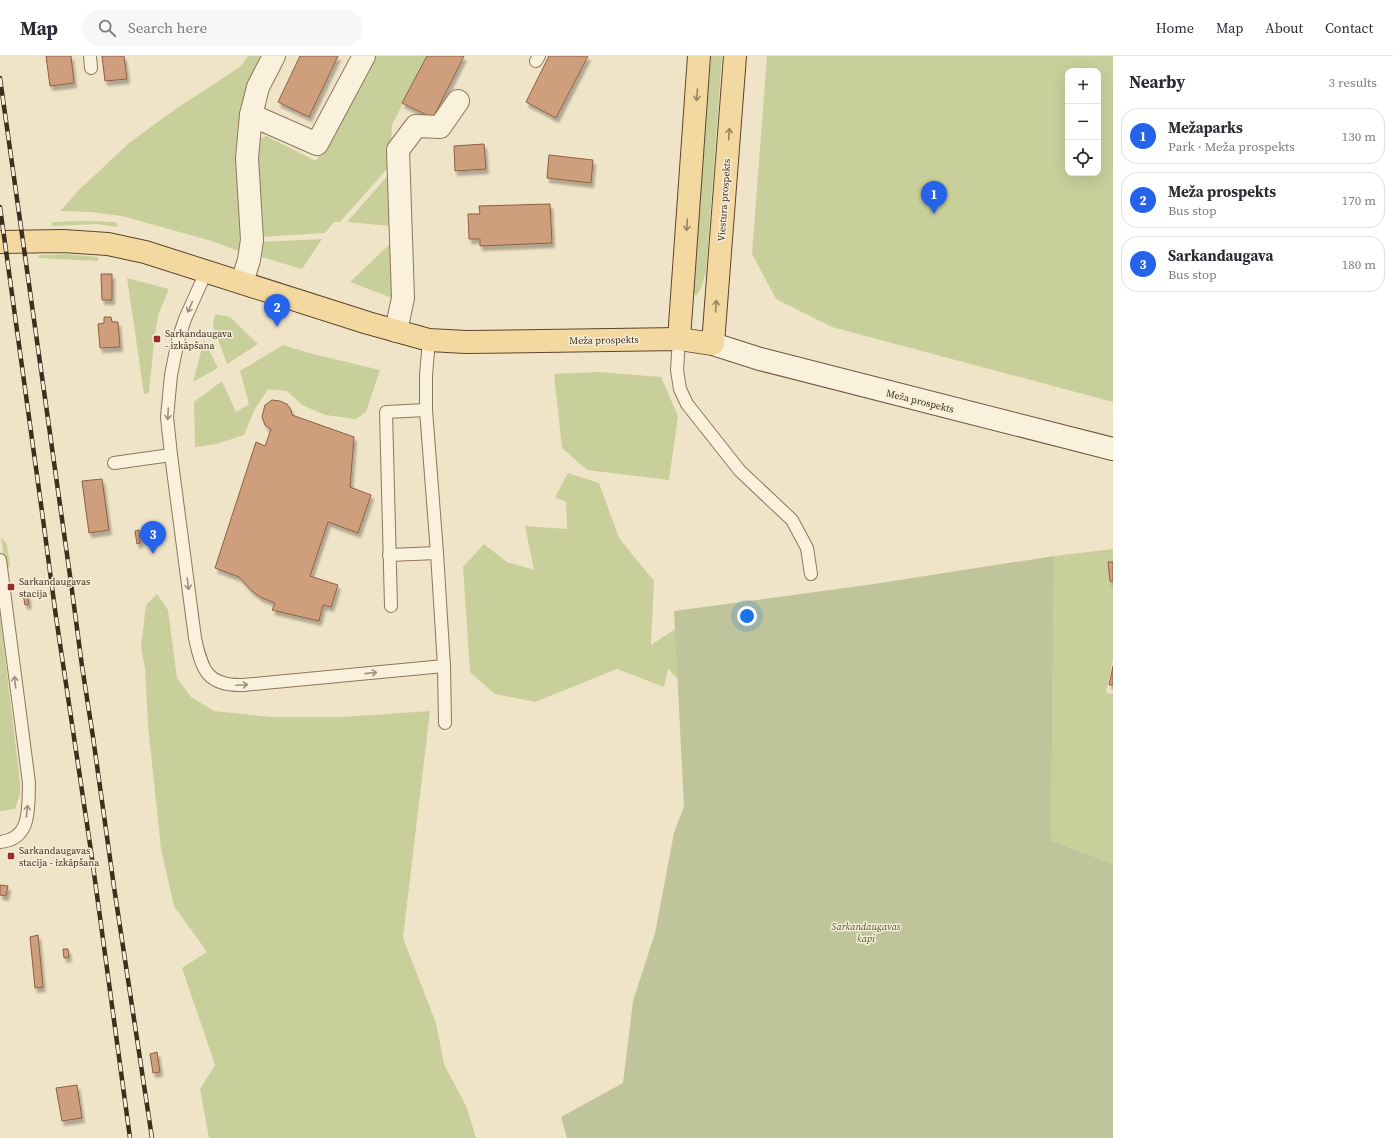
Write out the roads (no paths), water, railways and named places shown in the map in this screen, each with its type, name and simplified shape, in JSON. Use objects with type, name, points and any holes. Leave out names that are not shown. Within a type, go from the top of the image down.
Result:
[{"type":"main road","points":[[679,339],[700,56]]},
{"type":"main road","name":"Viestura prospekts","points":[[713,344],[735,56]]},
{"type":"main road","name":"Meža prospekts","points":[[0,242],[63,241],[108,244],[146,252],[206,272],[429,340],[466,342],[679,339],[713,344]]},
{"type":"street","points":[[242,282],[252,240],[247,158],[251,115],[258,88],[274,56]]},
{"type":"street","points":[[251,115],[317,144],[364,56]]},
{"type":"street","points":[[396,331],[403,298],[398,150],[416,126],[440,127],[458,101]]},
{"type":"street","name":"Meža prospekts","points":[[713,344],[760,359],[1113,449]]},
{"type":"lane","points":[[206,272],[185,319],[178,340],[171,375],[167,417],[195,638],[200,661],[209,677],[223,684],[243,685],[444,666]]},
{"type":"lane","points":[[679,339],[677,370],[680,389],[687,404],[740,471],[792,520],[808,548],[811,574]]},
{"type":"lane","points":[[429,340],[426,375],[426,410],[444,666],[445,723]]},
{"type":"lane","points":[[391,606],[386,412],[426,410]]},
{"type":"lane","points":[[114,463],[171,455]]},
{"type":"lane","points":[[389,555],[437,553]]},
{"type":"lane","points":[[0,560],[29,784],[26,820],[20,835],[7,841],[0,842]]},
{"type":"railway","points":[[0,78],[82,666],[152,1138]]},
{"type":"railway","points":[[0,207],[56,617],[91,851],[130,1138]]},
{"type":"place","name":"Mežaparks","points":[[934,214]]},
{"type":"place","name":"Meža prospekts","points":[[277,327]]},
{"type":"place","name":"Sarkandaugava - izkāpšana","points":[[157,339]]},
{"type":"place","name":"Sarkandaugava","points":[[153,554]]},
{"type":"place","name":"Sarkandaugavas stacija","points":[[11,587]]},
{"type":"place","name":"Sarkandaugavas stacija - izkāpšana","points":[[11,856]]},
{"type":"park label","name":"Sarkandaugavas kapi","points":[[866,932]]}]
